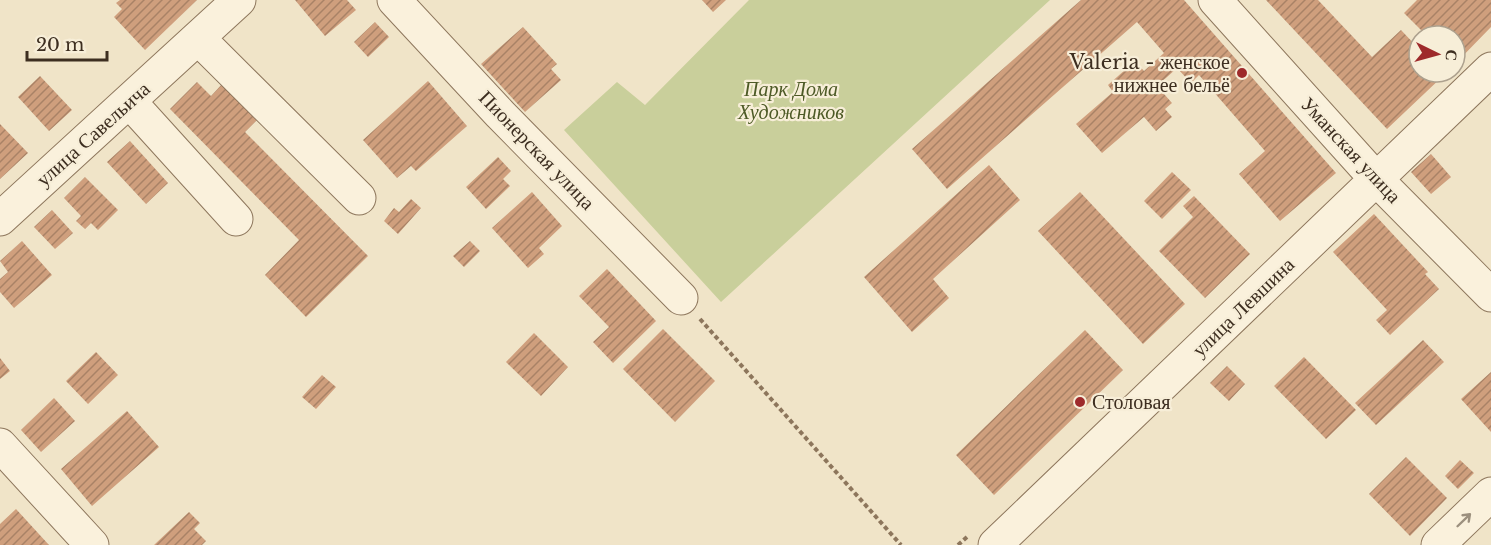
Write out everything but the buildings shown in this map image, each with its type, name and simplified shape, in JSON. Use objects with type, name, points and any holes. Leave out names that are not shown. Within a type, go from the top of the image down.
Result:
[{"type":"street","name":"улица Савельича","points":[[0,219],[239,0]]},
{"type":"street","name":"Пионерская улица","points":[[394,0],[500,114],[681,298]]},
{"type":"street","name":"Уманская улица","points":[[1215,0],[1377,180],[1491,295]]},
{"type":"street","points":[[198,38],[359,198]]},
{"type":"street","name":"улица Левшина","points":[[995,545],[1491,69]]},
{"type":"street","points":[[129,102],[236,219]]},
{"type":"street","points":[[0,445],[92,545]]},
{"type":"street","points":[[1438,545],[1491,494]]},
{"type":"path","points":[[681,298],[902,545]]},
{"type":"green space","name":"Парк Дома Художников","points":[[749,0],[1050,0],[721,302],[564,130],[617,82],[645,105]]},
{"type":"place","name":"Valeria - женское нижнее бельё","points":[[1242,73]]},
{"type":"place","name":"Столовая","points":[[1080,402]]}]
